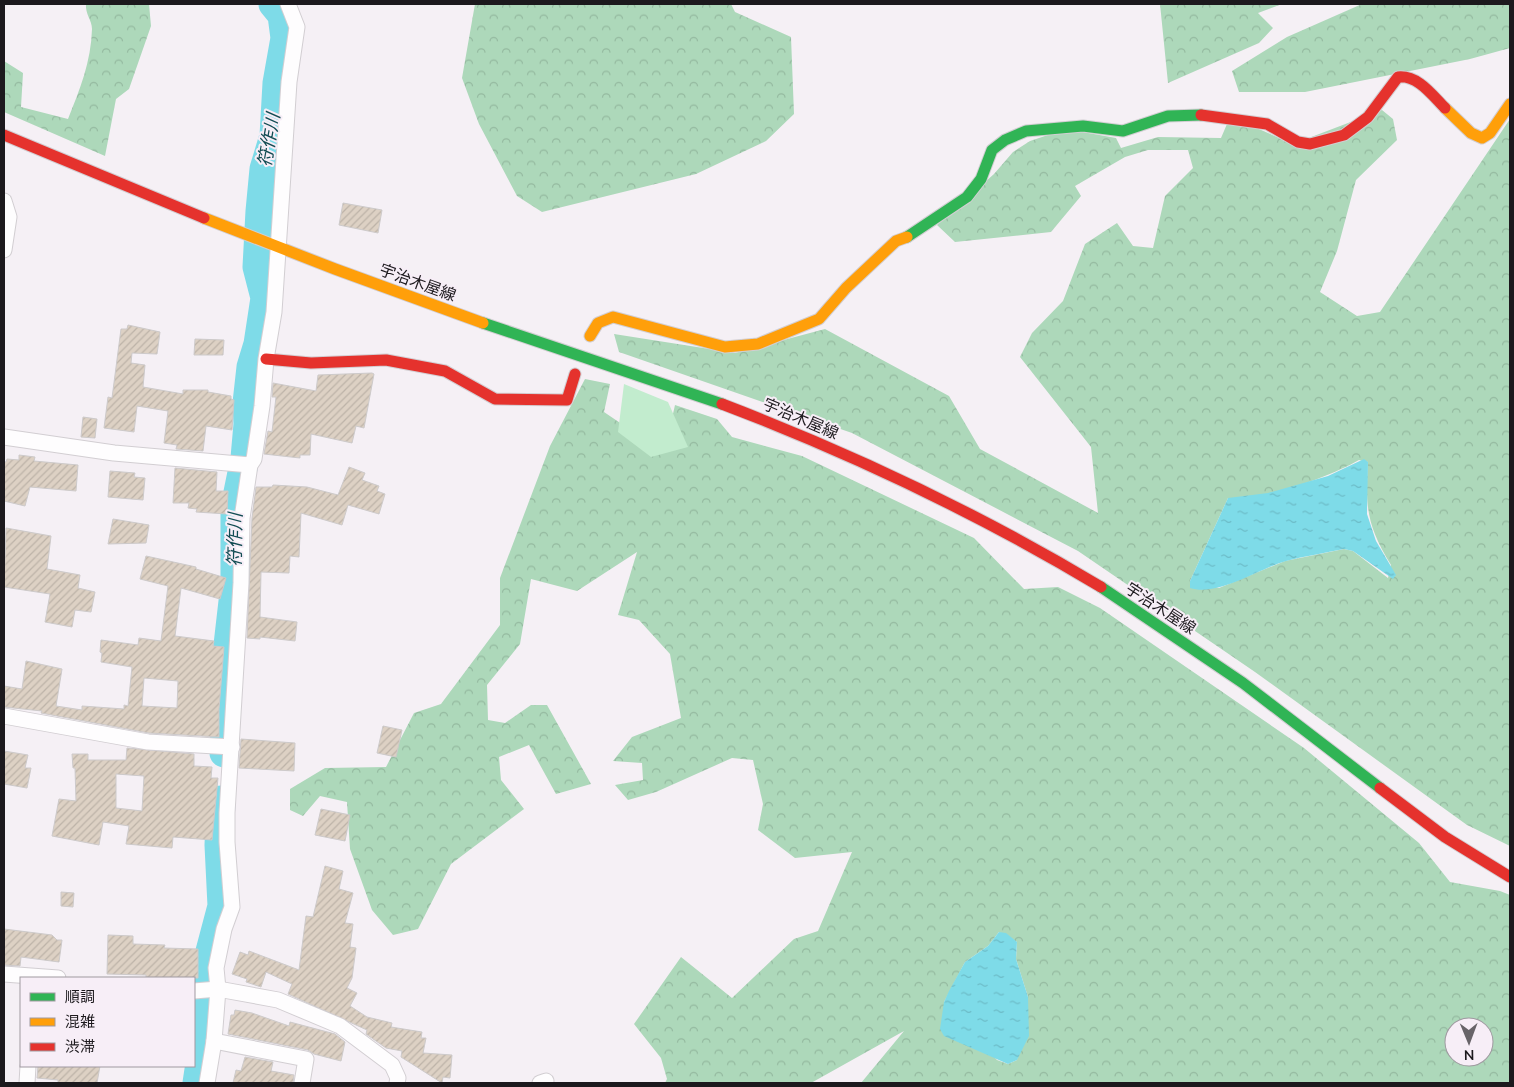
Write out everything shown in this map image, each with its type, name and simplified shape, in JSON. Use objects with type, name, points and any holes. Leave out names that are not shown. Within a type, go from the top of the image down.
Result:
[{"type":"main road","points":[[590,336],[595,324],[613,317],[725,347],[758,344],[819,319],[846,288],[896,241],[912,234],[967,196],[981,179],[992,150],[1005,140],[1026,131],[1083,126],[1123,131],[1168,116],[1204,115],[1268,124],[1298,142],[1310,144],[1344,135],[1368,117],[1398,77],[1407,76],[1418,82],[1471,133],[1482,138],[1490,133],[1510,104]]},
{"type":"main road","name":"宇治木屋線","points":[[4,135],[187,213],[272,246],[448,310],[646,376],[754,416],[836,451],[994,526],[1063,565],[1212,661],[1279,709],[1442,835],[1510,877]]},
{"type":"main road","points":[[266,360],[312,363],[386,360],[424,365],[445,371],[495,398],[510,400],[567,400],[575,374]]},
{"type":"street","points":[[207,1083],[214,1041],[218,988],[216,968],[224,928],[232,907],[227,842],[241,583],[242,518],[249,465],[254,459],[261,415],[266,360],[274,312],[272,246],[283,195],[289,82],[297,27],[288,4]]},
{"type":"street","points":[[4,201],[9,217],[4,250]]},
{"type":"street","points":[[4,437],[114,453],[249,465]]},
{"type":"street","points":[[4,716],[139,741],[231,747]]},
{"type":"street","points":[[4,974],[34,977]]},
{"type":"street","points":[[195,991],[218,988],[278,1000],[340,1026],[392,1065],[398,1078],[397,1083]]},
{"type":"street","points":[[214,1041],[306,1059],[302,1083]]},
{"type":"street","points":[[27,1083],[28,1067]]},
{"type":"green space","points":[[86,4],[149,4],[151,26],[129,89],[116,99],[105,156],[4,112],[4,61],[23,73],[21,107],[68,119],[81,86],[90,53],[92,29]]},
{"type":"green space","points":[[475,4],[731,4],[735,12],[791,37],[794,114],[766,141],[696,174],[542,212],[517,196],[479,124],[462,78]]},
{"type":"green space","points":[[1160,4],[1282,4],[1258,13],[1273,28],[1259,43],[1168,83]]},
{"type":"green space","points":[[1362,4],[1510,4],[1510,48],[1470,59],[1305,92],[1239,92],[1232,71],[1287,37]]},
{"type":"green space","points":[[1382,110],[1393,119],[1397,140],[1356,180],[1337,251],[1320,292],[1357,316],[1380,312],[1510,119],[1510,846],[1467,825],[1255,672],[1078,551],[852,433],[619,352],[614,334],[735,353],[825,329],[949,396],[980,449],[1098,513],[1091,447],[1020,357],[1032,333],[1063,301],[1085,244],[1117,223],[1133,246],[1153,248],[1165,196],[1193,168],[1188,150],[1148,150],[1125,157],[1075,186],[1081,196],[1051,232],[955,242],[937,225],[994,174],[1013,152],[1030,141],[1066,129],[1116,138],[1121,148],[1158,137],[1221,138],[1227,124],[1252,126],[1293,144]],"holes":[[[1359,460],[1368,462],[1367,492],[1369,516],[1377,539],[1391,565],[1388,578],[1353,551],[1344,549],[1285,561],[1219,588],[1190,581],[1228,498],[1243,498],[1277,492],[1330,474]]]},
{"type":"green space","points":[[585,379],[610,384],[604,412],[635,433],[667,440],[675,405],[717,419],[732,437],[802,456],[974,538],[1024,589],[1058,587],[1100,608],[1304,748],[1419,843],[1450,882],[1500,891],[1510,895],[1510,1083],[861,1083],[904,1031],[811,1083],[665,1083],[667,1079],[661,1058],[634,1024],[681,957],[732,998],[794,939],[818,931],[852,852],[795,858],[758,830],[763,804],[753,760],[732,758],[656,792],[628,800],[615,785],[643,780],[642,763],[613,761],[632,737],[681,718],[670,654],[639,620],[618,615],[637,552],[577,591],[531,579],[520,644],[487,685],[488,720],[505,723],[531,705],[547,705],[591,784],[556,794],[529,745],[499,757],[501,780],[524,809],[451,864],[418,929],[393,935],[372,910],[350,849],[347,802],[320,796],[303,816],[290,810],[290,789],[325,768],[386,767],[414,713],[441,704],[500,625],[500,578],[550,446]],"holes":[[[999,932],[1017,942],[1016,959],[1028,997],[1017,1060],[1008,1064],[997,1060],[944,1002],[965,962],[988,946]]]},
{"type":"green space","points":[[624,384],[668,402],[688,447],[651,457],[618,432]]},
{"type":"water","points":[[1364,459],[1368,462],[1367,514],[1376,541],[1396,575],[1393,579],[1353,551],[1344,549],[1286,561],[1225,586],[1201,590],[1190,588],[1190,581],[1228,498],[1268,493],[1328,476]]},
{"type":"water","points":[[999,932],[1006,933],[1017,942],[1016,959],[1028,997],[1029,1036],[1017,1060],[1008,1064],[944,1036],[940,1029],[944,1002],[965,962],[988,946]]},
{"type":"building","points":[[343,203],[382,210],[378,233],[339,225]]},
{"type":"building","points":[[128,325],[160,332],[157,354],[132,353],[131,363],[145,365],[143,387],[183,394],[183,390],[208,390],[208,392],[231,396],[231,399],[234,400],[232,430],[206,426],[203,451],[176,449],[177,445],[164,443],[168,411],[137,406],[134,432],[104,428],[108,397],[112,398],[121,329],[127,329]]},
{"type":"building","points":[[195,339],[224,340],[223,355],[194,355]]},
{"type":"building","points":[[374,374],[364,428],[356,426],[352,443],[311,434],[310,455],[300,455],[300,458],[264,454],[268,431],[272,432],[276,397],[272,397],[273,383],[316,391],[318,375]]},
{"type":"building","points":[[83,417],[97,419],[95,438],[81,437]]},
{"type":"building","points":[[19,455],[35,457],[34,461],[78,465],[76,491],[30,487],[25,506],[4,501],[4,462],[7,459],[19,460]]},
{"type":"building","points":[[349,467],[365,473],[362,480],[379,486],[377,491],[385,494],[379,514],[348,505],[342,525],[301,513],[299,557],[290,556],[289,573],[261,572],[260,617],[297,622],[295,641],[260,637],[260,639],[247,638],[252,518],[256,487],[272,487],[273,485],[307,487],[338,495]]},
{"type":"building","points":[[175,468],[217,472],[216,491],[228,491],[227,514],[196,512],[197,509],[188,508],[189,503],[173,503]]},
{"type":"building","points":[[110,471],[135,473],[134,477],[145,478],[143,500],[108,497]]},
{"type":"building","points":[[113,519],[149,525],[146,543],[108,544]]},
{"type":"building","points":[[6,528],[51,536],[47,569],[80,575],[78,588],[95,592],[91,612],[75,610],[72,627],[45,622],[50,594],[4,587]]},
{"type":"building","points":[[146,556],[196,567],[196,569],[226,578],[220,599],[181,588],[175,636],[214,641],[213,646],[224,647],[219,709],[219,737],[149,733],[41,713],[42,711],[4,707],[4,686],[22,689],[26,661],[62,669],[56,706],[82,710],[82,706],[124,709],[124,705],[128,706],[132,667],[101,662],[101,640],[138,645],[139,638],[161,641],[168,586],[140,579]],"holes":[[[144,678],[178,681],[177,708],[142,706]]]},
{"type":"building","points":[[383,726],[402,730],[396,757],[377,753]]},
{"type":"building","points":[[241,739],[295,743],[294,771],[239,768]]},
{"type":"building","points":[[127,748],[194,754],[194,766],[212,767],[211,778],[218,778],[212,840],[173,837],[172,848],[126,844],[129,826],[103,822],[99,845],[52,836],[59,799],[76,801],[75,768],[73,768],[72,754],[88,754],[88,760],[126,760]],"holes":[[[116,774],[144,776],[142,811],[116,808]]]},
{"type":"building","points":[[4,751],[28,755],[25,768],[31,768],[27,788],[4,784]]},
{"type":"building","points":[[321,809],[350,815],[345,841],[315,835]]},
{"type":"building","points":[[325,866],[343,871],[339,889],[353,893],[345,923],[353,924],[350,947],[356,948],[352,978],[347,988],[357,993],[350,1006],[367,1017],[392,1023],[391,1027],[422,1032],[421,1038],[426,1038],[423,1053],[452,1055],[450,1078],[443,1077],[442,1083],[401,1057],[402,1051],[386,1048],[366,1034],[367,1030],[288,994],[292,984],[266,972],[261,987],[246,982],[247,979],[232,974],[240,952],[248,955],[249,951],[299,970],[306,916],[313,917]]},
{"type":"building","points":[[61,892],[74,893],[73,907],[61,906]]},
{"type":"building","points":[[4,929],[52,935],[57,940],[62,940],[59,962],[21,957],[20,966],[4,965]]},
{"type":"building","points":[[108,935],[133,936],[133,944],[165,945],[164,948],[198,949],[198,978],[107,974]]},
{"type":"building","points":[[235,1010],[252,1013],[289,1026],[290,1022],[335,1034],[345,1042],[341,1061],[314,1054],[308,1050],[228,1034],[231,1015],[234,1015]]},
{"type":"building","points":[[245,1057],[273,1062],[271,1071],[294,1075],[293,1083],[233,1083],[236,1070],[241,1071]]},
{"type":"building","points":[[38,1067],[100,1067],[97,1083],[58,1083],[58,1080],[37,1078]]},
{"type":"waterway","name":"符作川","points":[[224,753],[228,645],[235,584],[235,507],[245,458],[248,424],[247,403],[251,367],[258,344],[265,298],[257,267],[260,211],[264,169],[274,136],[277,83],[285,38],[282,15],[273,4]]},
{"type":"waterway","name":"符作川","points":[[197,1083],[202,1050],[204,974],[222,906],[219,845],[221,800]]},
{"type":"traffic: fast","points":[[907,237],[967,197],[981,179],[992,150],[1005,140],[1026,131],[1083,126],[1123,131],[1168,116],[1201,115]]},
{"type":"traffic: fast","points":[[483,323],[722,404]]},
{"type":"traffic: fast","points":[[1101,587],[1243,683],[1380,788]]},
{"type":"traffic: slow","points":[[1445,108],[1471,133],[1482,138],[1490,133],[1510,104]]},
{"type":"traffic: slow","points":[[204,218],[335,269],[483,323]]},
{"type":"traffic: slow","points":[[590,336],[598,323],[613,317],[725,347],[758,344],[819,319],[846,288],[896,241],[907,237]]},
{"type":"traffic: jam","points":[[1201,115],[1267,124],[1298,142],[1310,144],[1344,135],[1368,117],[1398,77],[1412,79],[1430,92],[1445,108]]},
{"type":"traffic: jam","points":[[4,135],[204,218]]},
{"type":"traffic: jam","points":[[266,359],[311,363],[386,360],[445,371],[495,399],[567,400],[575,374]]},
{"type":"traffic: jam","points":[[722,404],[771,423],[916,487],[1010,535],[1101,587]]},
{"type":"traffic: jam","points":[[1380,788],[1445,837],[1510,877]]}]
